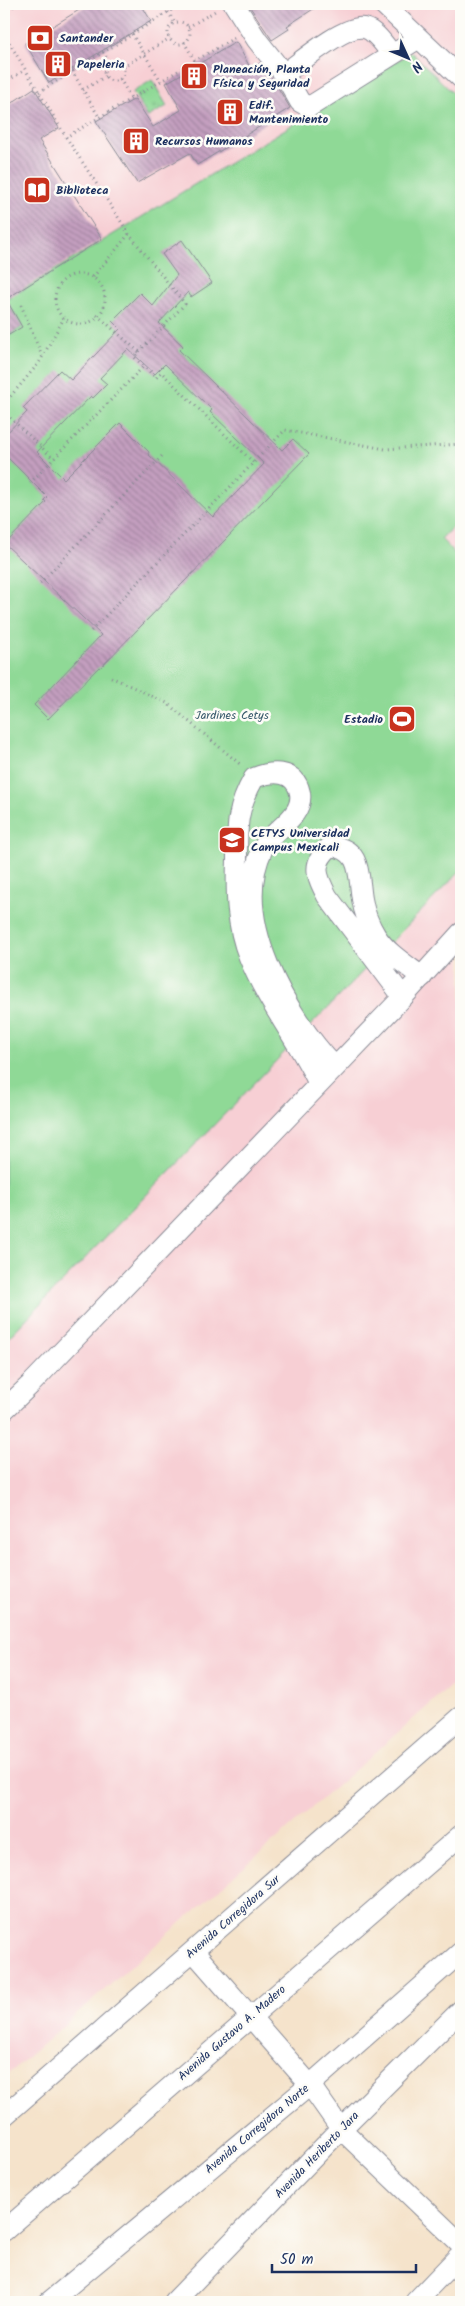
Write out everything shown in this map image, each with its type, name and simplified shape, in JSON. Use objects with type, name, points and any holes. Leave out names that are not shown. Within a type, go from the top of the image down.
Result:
[{"type":"street","points":[[383,4],[461,78]]},
{"type":"street","points":[[226,7],[250,29],[284,74],[300,102],[309,107],[419,38]]},
{"type":"street","points":[[284,74],[331,41],[350,30],[358,28],[370,31],[392,54]]},
{"type":"street","points":[[319,1084],[305,1056],[268,997],[248,956],[238,918],[236,892],[238,826],[242,799],[254,778],[271,772],[285,774],[294,782],[300,793],[299,805],[293,816],[274,833],[263,848],[255,872],[252,897],[259,940],[275,980],[298,1022],[318,1049],[335,1067]]},
{"type":"street","points":[[403,997],[326,896],[318,878],[317,866],[322,854],[331,846],[342,847],[351,854],[358,867],[366,917],[376,936],[390,953],[422,977]]},
{"type":"street","points":[[4,1410],[30,1386],[403,997],[461,933]]},
{"type":"street","name":"Avenida Corregidora Sur","points":[[4,2116],[461,1717]]},
{"type":"street","name":"Avenida Gustavo A. Madero","points":[[4,2231],[461,1835]]},
{"type":"street","points":[[194,1952],[310,2085],[341,2130],[461,2244]]},
{"type":"street","name":"Avenida Corregidora Norte","points":[[49,2302],[310,2085],[461,1952]]},
{"type":"street","name":"Avenida Heriberto Jara","points":[[174,2302],[461,2010]]},
{"type":"street","points":[[415,2302],[461,2254]]},
{"type":"path","points":[[4,12],[17,4]]},
{"type":"path","points":[[38,92],[181,4]]},
{"type":"path","points":[[188,27],[226,7]]},
{"type":"path","points":[[168,12],[175,23]]},
{"type":"path","points":[[175,23],[182,23],[188,27],[189,37],[184,42],[174,43],[168,31],[175,23]]},
{"type":"path","points":[[66,137],[250,29]]},
{"type":"path","points":[[4,34],[66,137],[129,234],[184,304],[134,357],[156,378],[161,372],[254,463]]},
{"type":"path","points":[[132,34],[161,81]]},
{"type":"path","points":[[123,67],[170,38]]},
{"type":"path","points":[[184,42],[195,61]]},
{"type":"path","points":[[103,52],[110,63]]},
{"type":"path","points":[[116,62],[123,67],[124,74],[120,79],[111,80],[106,76],[105,67],[110,63],[116,62]]},
{"type":"path","points":[[4,83],[25,70]]},
{"type":"path","points":[[72,71],[99,117]]},
{"type":"path","points":[[83,90],[106,76]]},
{"type":"path","points":[[120,79],[131,98]]},
{"type":"path","points":[[93,277],[129,234]]},
{"type":"path","points":[[85,274],[93,277],[104,290],[105,298],[104,306],[97,315],[87,323],[79,324],[64,318],[55,304],[57,288],[69,276],[85,274]]},
{"type":"path","points":[[21,305],[43,356]]},
{"type":"path","points":[[97,315],[138,352]]},
{"type":"path","points":[[4,404],[39,363],[64,318]]},
{"type":"path","points":[[30,483],[144,366]]},
{"type":"path","points":[[4,410],[11,419],[54,459]]},
{"type":"path","points":[[91,631],[286,430],[384,449],[461,444]]},
{"type":"path","points":[[40,583],[162,456]]},
{"type":"path","points":[[111,676],[167,703],[254,778]]},
{"type":"shaded area","name":"CETYS Universidad Campus Mexicali","points":[[4,4],[461,4],[461,1677],[4,2078]]},
{"type":"green space","name":"Jardines Cetys","points":[[411,52],[461,101],[461,518],[441,539],[461,560],[461,870],[4,1342],[4,338],[22,327],[6,300]]},
{"type":"green space","points":[[152,80],[167,106],[148,117],[133,92]]},
{"type":"building","points":[[89,4],[141,4],[151,21],[49,83],[25,43]]},
{"type":"building","points":[[248,4],[321,4],[287,26],[289,29],[272,40]]},
{"type":"building","points":[[236,42],[251,69],[260,63],[274,81],[290,108],[197,165],[190,153],[137,183],[96,121],[135,99],[153,127],[181,110],[166,83]]},
{"type":"building","name":"Biblioteca","points":[[34,88],[59,128],[39,140],[102,239],[6,299],[22,327],[4,338],[4,108]]},
{"type":"building","points":[[182,240],[212,283],[191,297],[188,292],[159,323],[183,346],[179,350],[282,450],[293,439],[309,454],[48,719],[34,705],[101,635],[5,544],[46,502],[44,500],[47,497],[4,454],[4,436],[27,412],[23,408],[60,370],[71,380],[120,329],[112,321],[140,293],[153,306],[177,275],[162,254]],"holes":[[[128,349],[155,374],[165,364],[212,410],[210,412],[264,464],[213,517],[148,454],[149,452],[120,423],[64,479],[37,452],[91,396],[93,398],[107,384],[100,378]]]},
{"type":"place","name":"Santander","points":[[40,38]]},
{"type":"place","name":"Papeleria","points":[[58,64]]},
{"type":"place","name":"Planeación, Planta Física y Seguridad","points":[[194,76]]},
{"type":"place","name":"Edif. Mantenimiento","points":[[230,112]]},
{"type":"place","name":"Recursos Humanos","points":[[136,141]]},
{"type":"place","name":"Biblioteca","points":[[37,190]]},
{"type":"place","name":"Estadio","points":[[402,719]]},
{"type":"place","name":"CETYS Universidad Campus Mexicali","points":[[232,840]]}]
